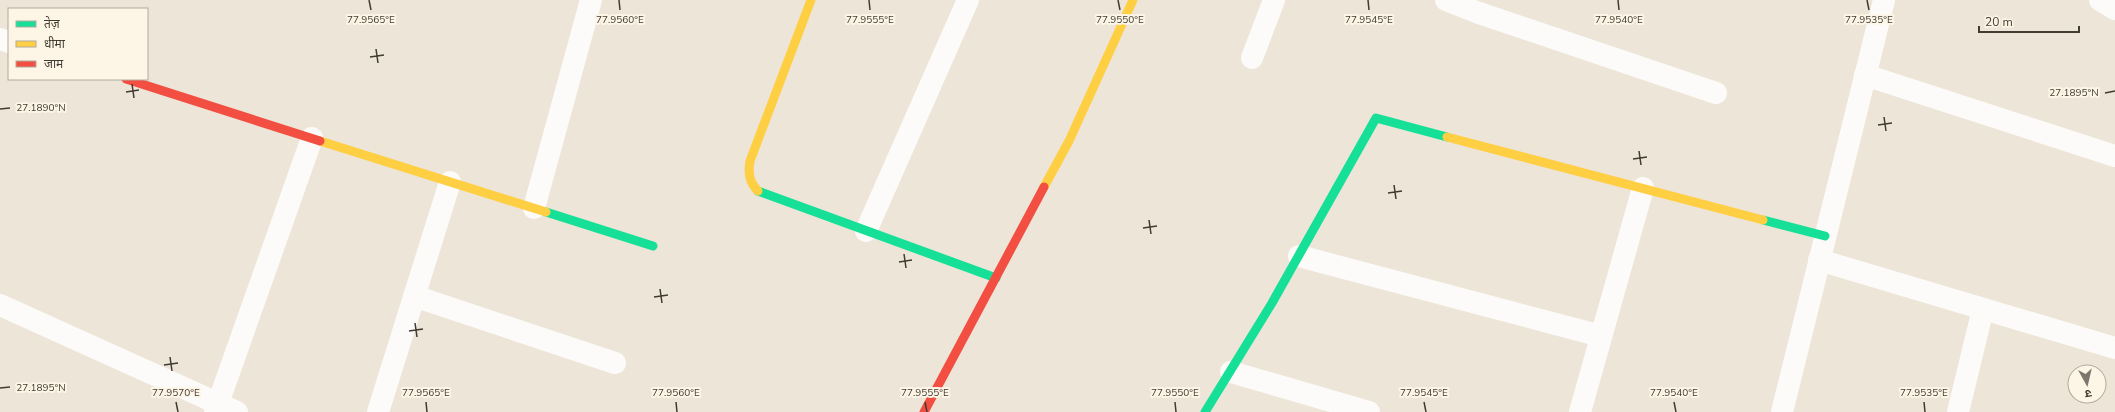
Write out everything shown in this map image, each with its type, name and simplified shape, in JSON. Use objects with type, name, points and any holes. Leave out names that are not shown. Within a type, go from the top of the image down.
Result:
[{"type":"street","points":[[534,208],[591,0]]},
{"type":"street","points":[[811,0],[748,168],[749,179],[753,187],[760,192],[996,278]]},
{"type":"street","points":[[866,231],[968,0]]},
{"type":"street","points":[[924,412],[1069,141],[1133,0]]},
{"type":"street","points":[[1252,58],[1274,0]]},
{"type":"street","points":[[1446,0],[1482,7],[1716,93]]},
{"type":"street","points":[[1782,412],[1884,0]]},
{"type":"street","points":[[2100,0],[2115,9]]},
{"type":"street","points":[[1865,75],[2115,156]]},
{"type":"street","points":[[129,80],[653,246]]},
{"type":"street","points":[[1204,412],[1231,372],[1299,256],[1376,118],[1825,236]]},
{"type":"street","points":[[0,305],[223,409],[312,138]]},
{"type":"street","points":[[378,412],[450,182]]},
{"type":"street","points":[[1580,412],[1643,188]]},
{"type":"street","points":[[1299,256],[1602,336]]},
{"type":"street","points":[[1819,260],[2115,348]]},
{"type":"street","points":[[414,296],[615,363]]},
{"type":"street","points":[[1958,412],[1982,309]]},
{"type":"street","points":[[1231,372],[1369,412]]},
{"type":"traffic: fast","points":[[1205,412],[1272,303],[1376,118],[1447,137]]},
{"type":"traffic: fast","points":[[758,191],[996,278]]},
{"type":"traffic: fast","points":[[546,212],[653,246]]},
{"type":"traffic: fast","points":[[1763,220],[1825,236]]},
{"type":"traffic: slow","points":[[758,191],[750,177],[750,161],[811,0]]},
{"type":"traffic: slow","points":[[1044,187],[1069,141],[1133,0]]},
{"type":"traffic: slow","points":[[1447,137],[1763,220]]},
{"type":"traffic: slow","points":[[320,141],[546,212]]},
{"type":"traffic: jam","points":[[129,80],[320,141]]},
{"type":"traffic: jam","points":[[924,412],[1044,187]]}]
